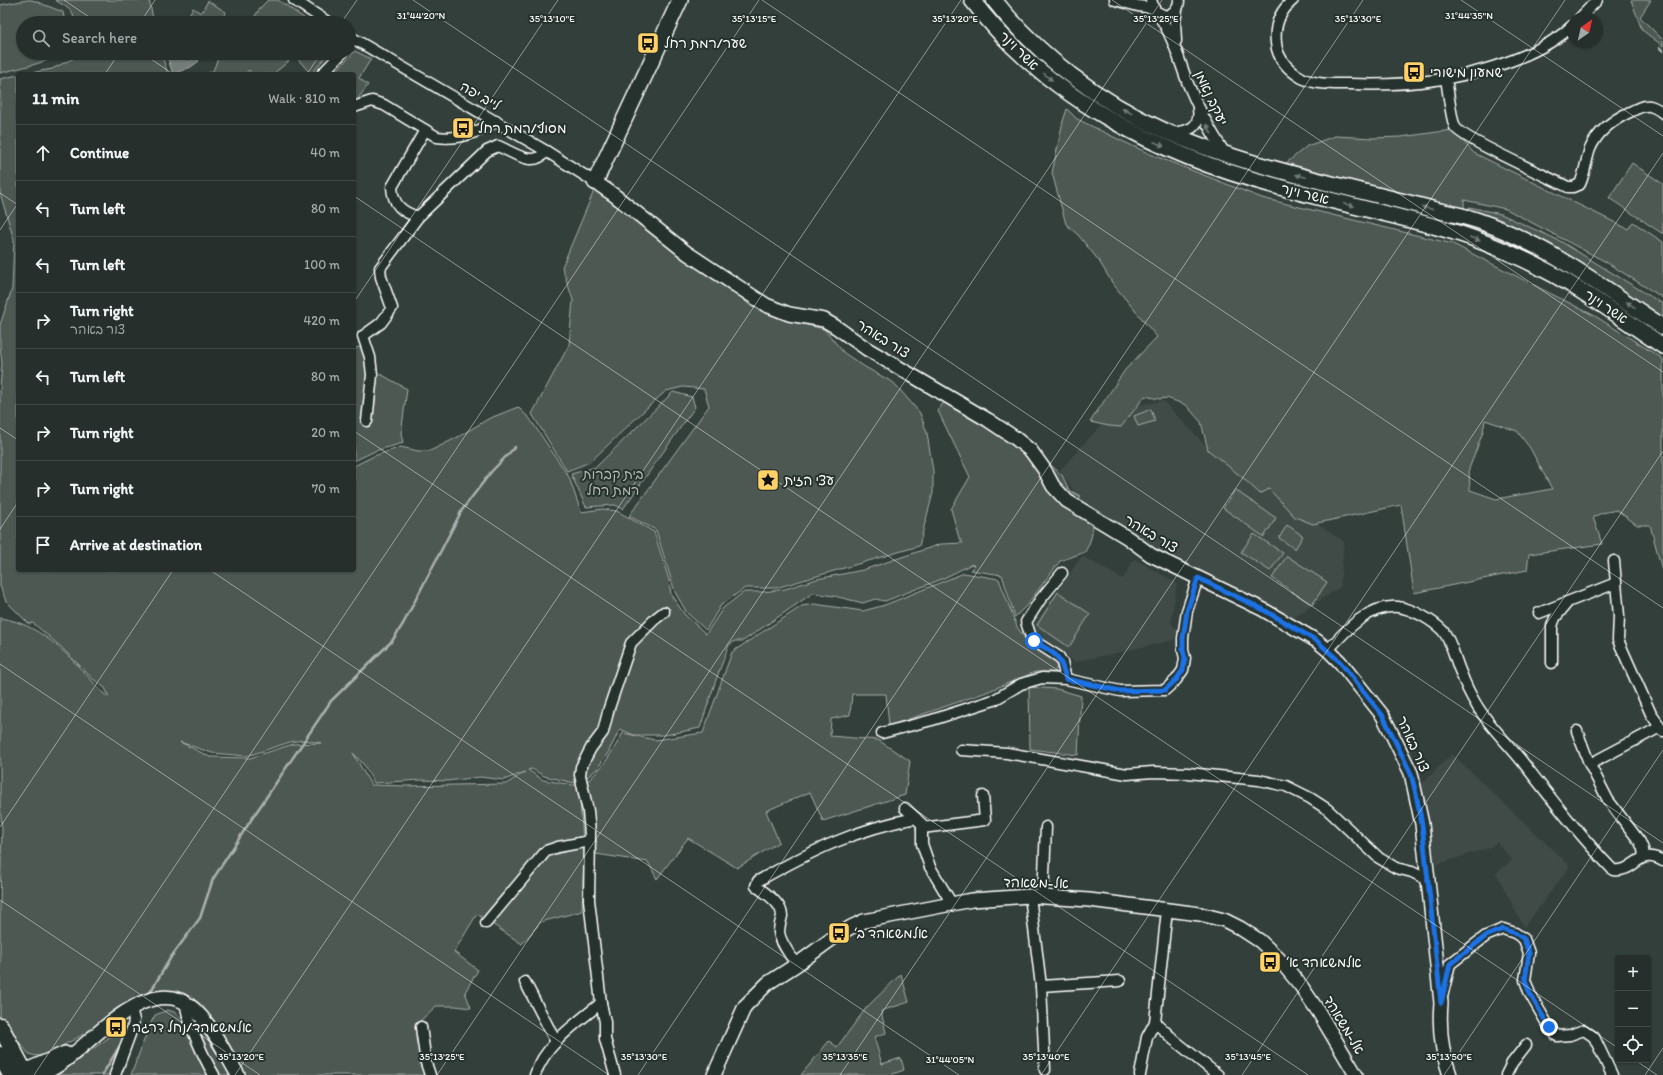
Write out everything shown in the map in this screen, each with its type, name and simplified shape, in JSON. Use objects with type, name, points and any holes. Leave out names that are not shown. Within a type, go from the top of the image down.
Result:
[{"type":"main road","points":[[595,182],[680,0]]},
{"type":"main road","name":"אשר וינר","points":[[972,0],[1004,37],[1030,63],[1076,99],[1100,115],[1127,129],[1192,159],[1235,174],[1274,186],[1427,224],[1473,238],[1509,252],[1580,290],[1663,346]]},
{"type":"main road","name":"אשר וינר","points":[[994,0],[1028,39],[1067,71],[1117,106],[1172,133],[1224,152],[1328,183],[1477,221],[1510,233],[1535,245],[1663,327]]},
{"type":"main road","points":[[0,1026],[20,1074]]},
{"type":"main road","points":[[0,1055],[20,1074]]},
{"type":"street","points":[[294,0],[318,16]]},
{"type":"street","points":[[1119,2],[1143,0]]},
{"type":"street","points":[[1293,0],[1286,6],[1278,18],[1275,31],[1276,45],[1280,58],[1289,70],[1303,78],[1320,83],[1360,85],[1400,84],[1446,78],[1476,72],[1523,56],[1552,41],[1567,30]]},
{"type":"street","points":[[1586,12],[1597,0]]},
{"type":"street","points":[[1119,2],[1154,7],[1165,16],[1173,13],[1178,5]]},
{"type":"street","name":"יעקב נאמן","points":[[1178,5],[1175,34],[1178,53]]},
{"type":"street","name":"יעקב נאמן","points":[[1154,7],[1170,34],[1197,104],[1213,135],[1224,152]]},
{"type":"street","name":"לייב יפה","points":[[356,43],[496,121],[595,182]]},
{"type":"street","points":[[324,72],[335,60]]},
{"type":"street","points":[[1446,78],[1455,127],[1460,133],[1477,143],[1568,187],[1573,187],[1580,184],[1590,148],[1597,136],[1607,125],[1624,114],[1641,107],[1649,106],[1663,113]]},
{"type":"street","points":[[356,106],[372,101],[384,105],[437,137],[460,137],[483,129],[496,121]]},
{"type":"street","points":[[1172,133],[1190,130],[1194,126],[1197,120],[1197,104]]},
{"type":"street","points":[[418,217],[406,213],[398,206],[392,197],[392,187],[425,130]]},
{"type":"street","points":[[367,421],[372,375],[370,357],[364,336],[381,323],[392,308],[381,276],[380,268],[418,217],[487,151],[498,146],[523,158],[535,160],[543,156],[546,151]]},
{"type":"street","name":"צור באהר","points":[[595,182],[614,195],[687,253],[766,304],[789,314],[824,320],[867,349],[988,420],[1031,451],[1044,469],[1053,486],[1067,501],[1128,538],[1151,555],[1262,609],[1296,628],[1317,641],[1340,662],[1383,716],[1411,774],[1422,824],[1441,1003],[1440,1016],[1442,1042],[1450,1075]]},
{"type":"street","points":[[1590,764],[1662,729],[1651,714],[1618,640],[1618,616],[1614,561]]},
{"type":"street","points":[[1062,573],[1040,600],[1026,622],[1031,637],[1034,641],[1058,657],[1062,662],[1066,679]]},
{"type":"street","points":[[882,733],[932,720],[994,700],[1021,684],[1042,678],[1066,679],[1120,691],[1165,690],[1176,680],[1183,670],[1185,658],[1183,638],[1187,611],[1198,578]]},
{"type":"street","points":[[1539,613],[1616,583]]},
{"type":"street","points":[[1552,663],[1552,626],[1554,618],[1569,601]]},
{"type":"street","points":[[1328,650],[1347,628],[1382,608],[1398,607],[1429,620],[1443,632],[1477,706],[1604,861],[1613,870],[1621,871],[1644,857],[1656,857],[1663,861]]},
{"type":"street","points":[[615,1075],[606,1039],[605,1022],[601,1003],[589,900],[590,841],[588,811],[580,776],[582,767],[591,748],[603,732],[609,708],[631,642],[655,618],[664,612]]},
{"type":"street","points":[[1577,731],[1590,764],[1608,800],[1640,842],[1644,857]]},
{"type":"street","points":[[961,750],[1007,753],[1127,774],[1153,772],[1188,773],[1259,780],[1286,786],[1310,798],[1327,809],[1380,858],[1396,868],[1412,872],[1428,880]]},
{"type":"street","points":[[922,828],[985,820],[983,796]]},
{"type":"street","points":[[905,808],[922,824],[922,844],[930,867],[952,904]]},
{"type":"street","points":[[796,965],[782,941],[779,932],[782,916],[781,911],[776,903],[756,886],[758,881],[802,856],[854,834],[893,822],[916,818]]},
{"type":"street","points":[[1045,1070],[1037,896],[1046,827]]},
{"type":"street","points":[[486,923],[546,851],[558,847],[590,841]]},
{"type":"street","name":"אל-משאהד","points":[[714,1075],[745,1006],[768,983],[851,927],[864,921],[972,900],[1037,896],[1090,900],[1200,914],[1224,920],[1240,928],[1260,941],[1278,958],[1301,986],[1318,1011],[1356,1075]]},
{"type":"street","points":[[1140,1075],[1147,1037],[1155,1022],[1168,910]]},
{"type":"street","points":[[1441,1003],[1450,964],[1486,936],[1503,929],[1515,933],[1524,939],[1529,953],[1525,980],[1530,994],[1549,1027],[1557,1036],[1570,1035],[1584,1030],[1594,1037],[1612,1075]]},
{"type":"street","points":[[1041,986],[1120,981]]},
{"type":"street","points":[[525,982],[556,1042]]},
{"type":"street","points":[[40,1075],[60,1064],[131,1008],[149,999],[157,998],[177,1000],[186,1004],[202,1018],[238,1075]]},
{"type":"street","points":[[535,1075],[539,1063],[556,1042],[601,1003]]},
{"type":"street","points":[[186,1004],[188,1016],[206,1062],[214,1075]]},
{"type":"street","points":[[115,1075],[133,1026],[134,1020],[131,1008]]},
{"type":"street","points":[[1155,1022],[1174,1040],[1218,1075]]},
{"type":"street","points":[[421,1027],[426,1063],[430,1075]]},
{"type":"street","points":[[1506,1075],[1512,1063],[1526,1045]]},
{"type":"street","points":[[20,1074],[82,1046]]},
{"type":"shaded area","points":[[168,60],[187,60],[188,62],[191,60],[199,61],[191,67],[178,72],[172,72]]},
{"type":"shaded area","points":[[1163,401],[1207,447],[1344,542],[1340,587],[1294,617],[1166,558],[1085,508],[1060,470],[1116,409]]},
{"type":"shaded area","points":[[1082,556],[1123,579],[1134,559],[1177,583],[1171,623],[1177,629],[1174,640],[1075,662],[1032,628]]},
{"type":"shaded area","points":[[1452,754],[1570,866],[1524,927],[1496,873],[1512,860],[1497,842],[1489,848],[1431,866],[1418,788]]},
{"type":"green space","points":[[32,0],[63,12],[64,16],[16,16],[16,60],[47,60],[0,73],[0,5]]},
{"type":"green space","points":[[55,0],[149,0],[152,16],[74,16],[71,11]]},
{"type":"green space","points":[[268,0],[278,0],[301,16],[255,16],[260,8]]},
{"type":"green space","points":[[1631,0],[1651,0],[1640,17],[1663,40],[1663,46],[1642,30]]},
{"type":"green space","points":[[208,1],[226,12],[224,16],[188,16],[193,8],[201,13]]},
{"type":"green space","points":[[356,52],[371,59],[359,78],[368,85],[357,100],[356,72],[335,72],[346,60],[356,60]]},
{"type":"green space","points":[[70,60],[163,60],[167,72],[36,72],[52,69]]},
{"type":"green space","points":[[217,60],[290,60],[275,72],[250,72],[249,70],[247,72],[211,72],[213,71]]},
{"type":"green space","points":[[299,60],[323,60],[313,72],[309,72]]},
{"type":"green space","points":[[16,75],[16,572],[356,572],[356,465],[374,456],[401,447],[418,451],[430,451],[458,437],[488,419],[518,407],[530,419],[569,477],[581,512],[603,509],[617,511],[654,532],[669,580],[671,595],[685,615],[706,634],[723,608],[744,592],[763,592],[785,589],[817,579],[863,570],[941,544],[963,543],[959,538],[951,509],[970,477],[938,411],[949,394],[1028,445],[1062,475],[1069,490],[1080,496],[1078,508],[1084,513],[1091,523],[1091,539],[1085,552],[1060,561],[1026,606],[1015,617],[1002,575],[970,570],[974,566],[972,564],[942,579],[885,601],[875,599],[863,603],[813,593],[743,641],[735,641],[729,645],[700,728],[665,735],[634,735],[620,729],[609,751],[597,769],[579,784],[544,776],[532,769],[528,770],[543,780],[579,786],[584,855],[582,911],[541,922],[522,944],[477,914],[454,952],[478,970],[465,992],[471,1008],[436,1006],[417,1024],[416,1039],[426,1075],[245,1075],[218,1027],[206,1010],[197,1001],[188,996],[175,992],[162,991],[150,992],[138,996],[117,1009],[87,1032],[49,1053],[41,1056],[29,1054],[0,1019],[0,903],[2,829],[0,805],[0,618],[31,628],[45,637],[71,659],[105,695],[109,697],[105,688],[93,679],[61,647],[33,623],[29,624],[6,601],[0,586],[0,390],[2,363],[0,325],[12,289],[14,240],[0,193],[0,79]],"holes":[[[303,740],[321,743],[293,744],[250,758],[210,757],[180,742],[212,753],[247,756],[290,742]],[[353,753],[364,765],[374,783],[421,780],[447,781],[480,777],[504,780],[525,772],[506,784],[405,786],[371,785]]]},
{"type":"green space","points":[[1067,109],[1077,119],[1150,154],[1262,198],[1453,244],[1595,316],[1663,359],[1663,574],[1650,525],[1637,525],[1617,510],[1602,513],[1593,517],[1602,544],[1529,554],[1527,570],[1414,593],[1401,505],[1313,524],[1295,517],[1269,489],[1260,494],[1243,478],[1208,450],[1201,422],[1186,405],[1167,398],[1159,399],[1145,396],[1121,427],[1090,422],[1125,370],[1157,337],[1113,284],[1099,261],[1079,236],[1066,224],[1052,173]],"holes":[[[1485,420],[1517,431],[1530,448],[1552,489],[1496,499],[1470,490],[1469,469],[1483,432]]]},
{"type":"green space","points":[[1452,130],[1474,153],[1628,229],[1633,222],[1663,242],[1663,298],[1606,262],[1506,209],[1464,200],[1464,213],[1379,187],[1342,180],[1285,164],[1307,146],[1335,136],[1372,138],[1401,137]]},
{"type":"green space","points":[[1632,163],[1663,184],[1663,234],[1609,198]]},
{"type":"green space","points":[[596,186],[726,280],[748,304],[786,320],[824,329],[844,353],[865,367],[894,383],[920,413],[927,433],[933,471],[933,493],[919,546],[776,588],[745,588],[721,605],[706,630],[687,613],[675,592],[656,530],[629,516],[709,406],[704,389],[683,387],[666,391],[590,462],[567,471],[532,414],[569,345],[573,300],[562,267]]},
{"type":"green space","points":[[1469,207],[1501,214],[1560,241],[1663,304],[1663,323],[1469,214]]},
{"type":"green space","points":[[362,347],[368,367],[407,389],[401,434],[403,443],[375,451],[356,460],[356,348]]},
{"type":"green space","name":"בית קברות רמת רחל","points":[[673,392],[692,397],[695,407],[623,509],[615,505],[586,507],[571,474],[596,467]]},
{"type":"green space","points":[[1151,409],[1155,421],[1138,426],[1134,416]]},
{"type":"green space","points":[[1235,490],[1276,518],[1264,537],[1223,508]]},
{"type":"green space","points":[[1287,525],[1303,536],[1295,549],[1279,538]]},
{"type":"green space","points":[[1254,534],[1283,553],[1270,571],[1241,552]]},
{"type":"green space","points":[[1287,556],[1327,582],[1312,605],[1272,578]]},
{"type":"green space","points":[[964,573],[999,579],[1017,627],[1027,641],[1058,663],[1055,672],[1035,672],[984,693],[889,726],[886,694],[852,694],[850,715],[831,719],[830,736],[878,740],[910,761],[905,795],[823,821],[810,792],[766,811],[779,842],[737,868],[688,838],[657,879],[648,862],[596,854],[595,820],[585,783],[602,766],[623,733],[655,740],[703,733],[732,652],[802,606],[814,604],[863,611],[885,605]]},
{"type":"green space","points":[[1058,592],[1090,614],[1069,647],[1037,625]]},
{"type":"green space","points":[[1029,687],[1057,689],[1081,696],[1078,755],[1030,749]]},
{"type":"green space","points":[[901,974],[909,1002],[881,1011],[886,1033],[874,1037],[882,1064],[901,1058],[904,1070],[890,1075],[801,1075],[829,1041],[837,1047],[867,1007]]},
{"type":"green space","points":[[168,1010],[174,1012],[182,1018],[190,1039],[210,1075],[131,1075],[155,1015]]},
{"type":"green space","points":[[129,1023],[110,1075],[57,1075]]},
{"type":"green space","points":[[200,1028],[231,1075],[221,1075],[202,1042]]},
{"type":"waterway","points":[[1660,48],[1663,51]]},
{"type":"waterway","points":[[148,996],[171,957],[200,918],[213,879],[251,820],[331,701],[392,641],[403,624],[462,510],[491,472],[515,447]]},
{"type":"waterway","points":[[102,1075],[124,1039]]},
{"type":"place","name":"שער/רמת רחל","points":[[648,43]]},
{"type":"place","name":"שמעון מישורי","points":[[1414,72]]},
{"type":"place","name":"מסוף/רמת רחל","points":[[463,128]]},
{"type":"place","name":"עצי הזית","points":[[768,480]]},
{"type":"place","name":"אלמשאהד ב׳","points":[[839,933]]},
{"type":"place","name":"אלמשאהד א׳","points":[[1270,962]]},
{"type":"place","name":"אלמשאהד/נחל דרגה","points":[[116,1027]]},
{"type":"route","points":[[1034,641],[1058,657],[1062,662],[1066,679],[1120,691],[1165,690],[1176,680],[1183,670],[1185,658],[1183,638],[1187,611],[1198,578],[1262,609],[1317,641],[1340,662],[1383,716],[1411,774],[1422,824],[1441,1003],[1450,964],[1486,936],[1503,929],[1515,933],[1524,939],[1529,953],[1525,980],[1530,994],[1549,1027]]}]
